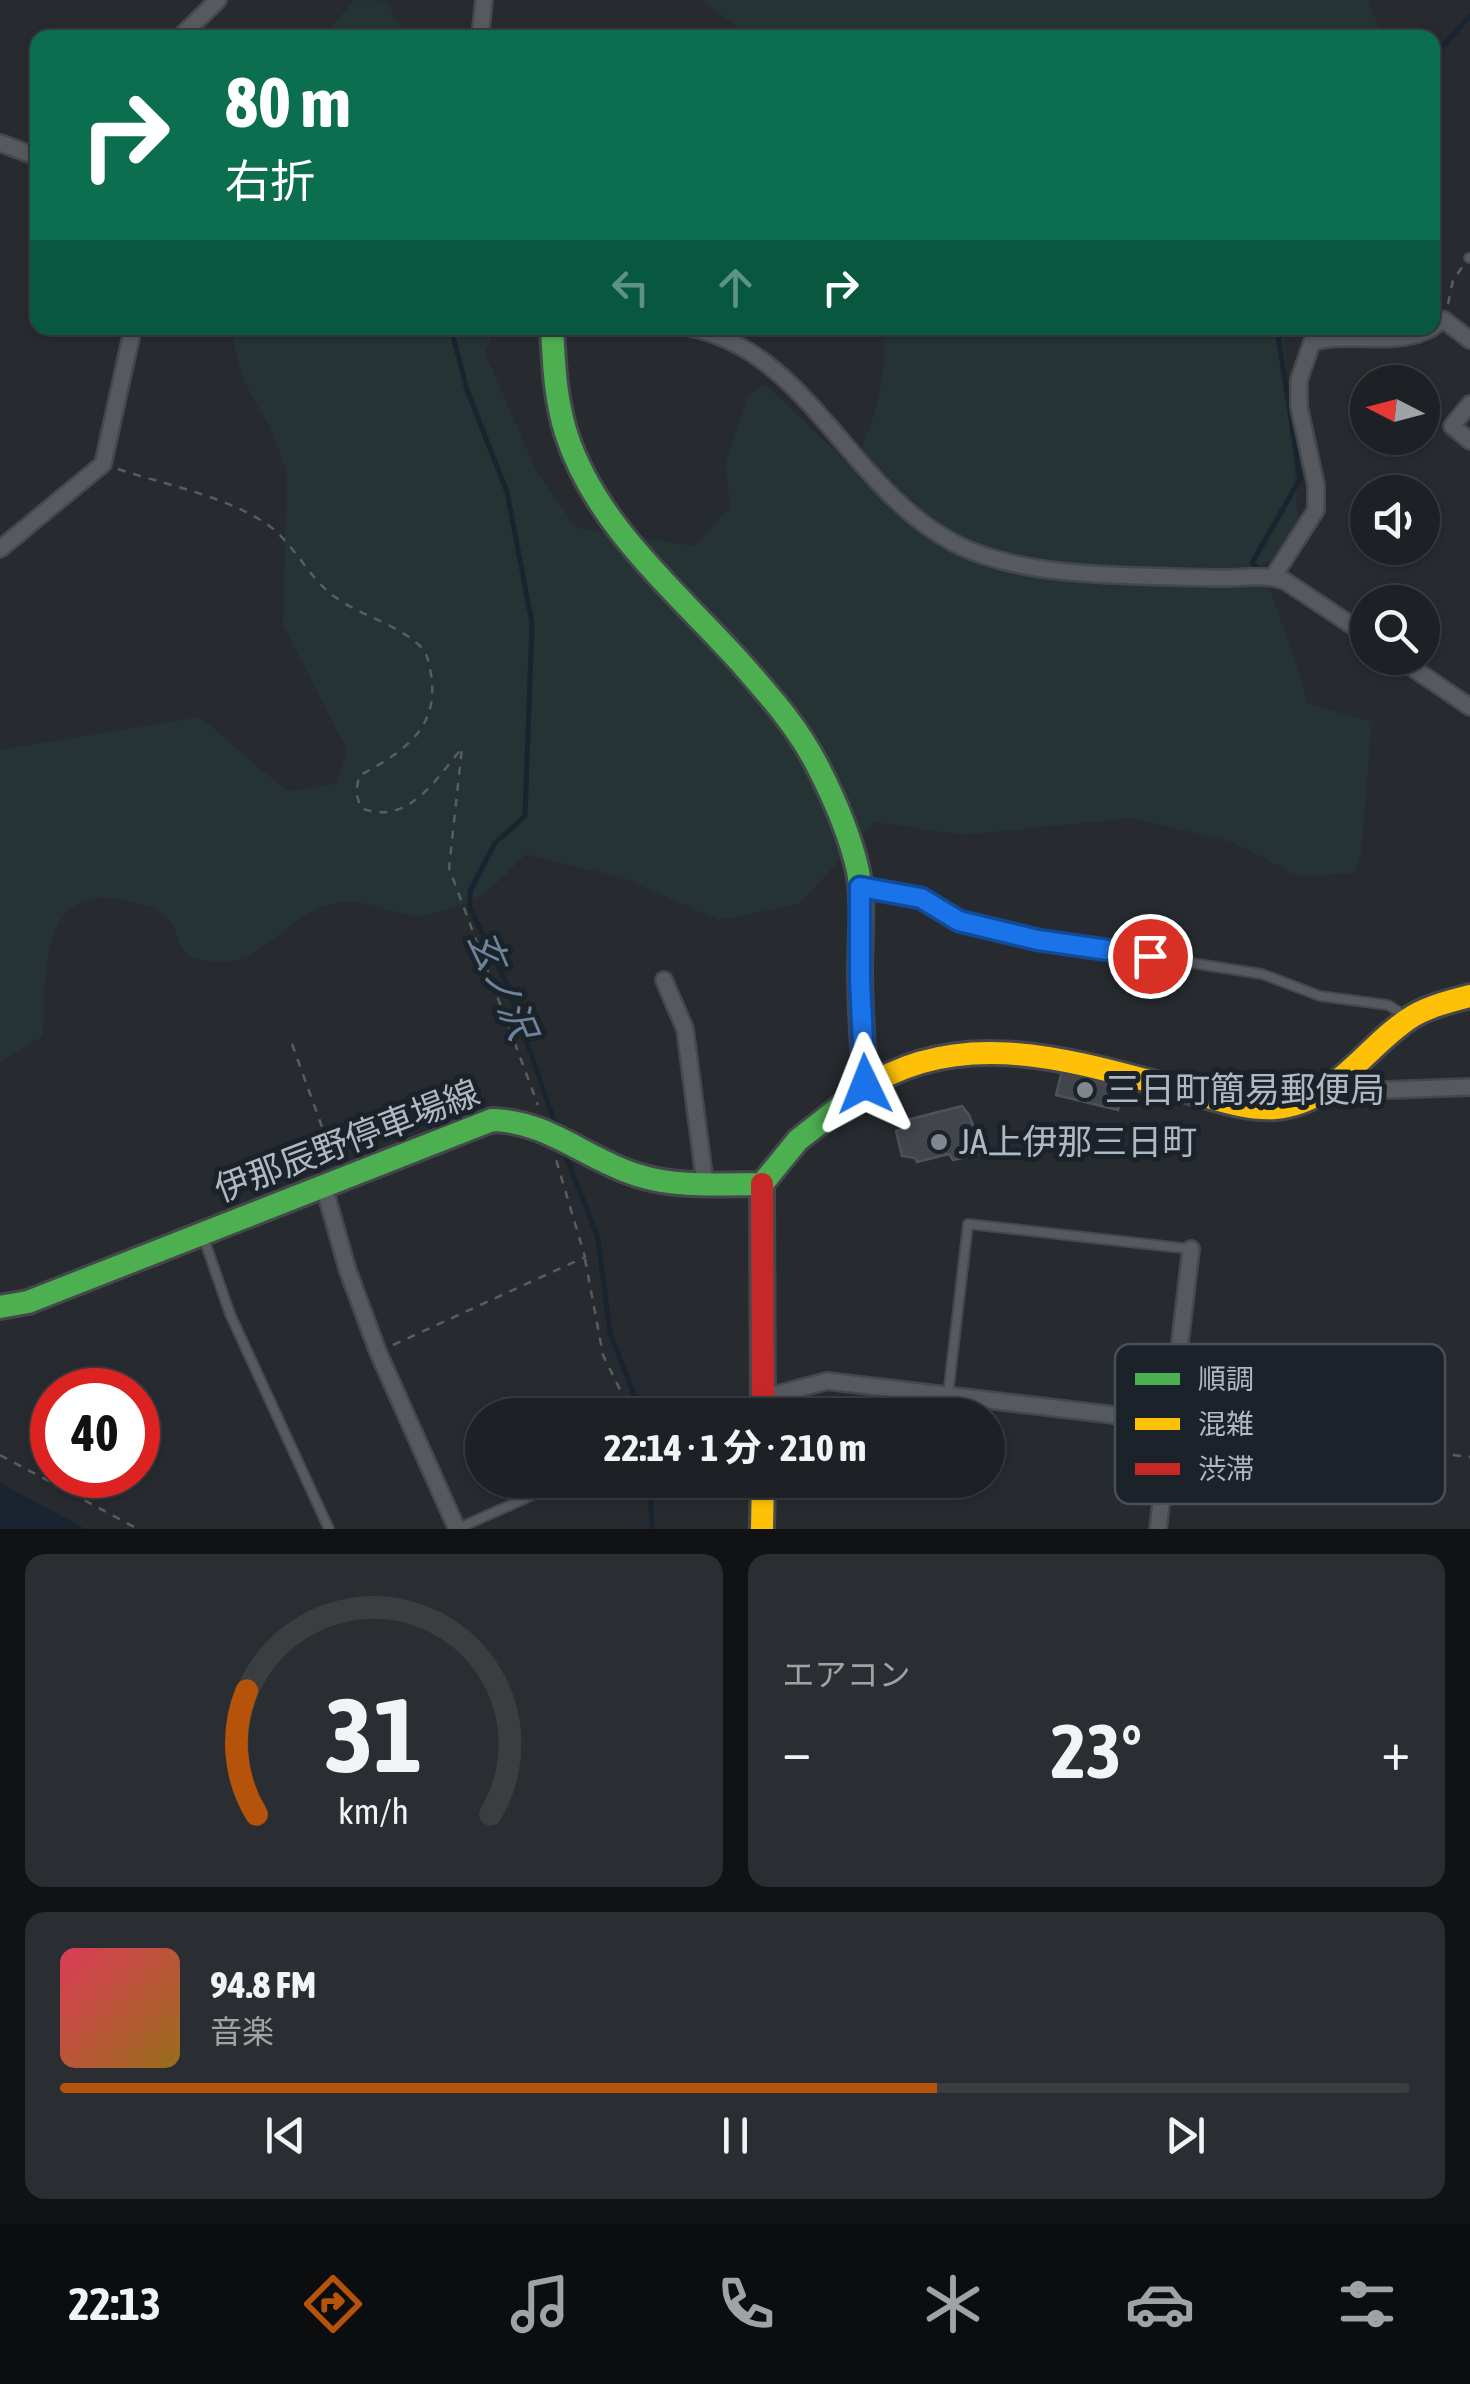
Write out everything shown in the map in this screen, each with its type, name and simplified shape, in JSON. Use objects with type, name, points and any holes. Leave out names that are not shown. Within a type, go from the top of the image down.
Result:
[{"type":"main road","points":[[552,335],[556,402],[566,442],[595,498],[628,542],[715,632],[786,714],[822,775],[860,887],[865,1084]]},
{"type":"main road","points":[[763,1398],[762,1184],[777,1159],[865,1084],[887,1071],[937,1056],[981,1049],[1072,1062],[1258,1108],[1280,1108],[1327,1088],[1409,1018],[1470,996]]},
{"type":"main road","name":"伊那辰野停車場線","points":[[0,1307],[28,1302],[492,1120],[517,1120],[547,1129],[635,1174],[655,1180],[762,1184]]},
{"type":"main road","points":[[762,1529],[763,1498]]},
{"type":"street","points":[[188,30],[218,0]]},
{"type":"street","points":[[481,30],[484,0]]},
{"type":"street","points":[[0,143],[30,154]]},
{"type":"street","points":[[1440,327],[1470,340]]},
{"type":"street","points":[[0,549],[102,464],[131,335]]},
{"type":"street","points":[[718,335],[756,353],[778,370],[908,515],[980,554],[1031,569],[1273,577],[1350,624]]},
{"type":"street","points":[[1273,577],[1316,510],[1316,486],[1299,407],[1299,380],[1312,342],[1328,337],[1420,335]]},
{"type":"street","points":[[1470,404],[1452,426],[1470,441]]},
{"type":"street","points":[[1423,675],[1470,707]]},
{"type":"street","points":[[664,980],[685,1029],[705,1183]]},
{"type":"street","points":[[1327,1088],[1470,1088]]},
{"type":"street","points":[[333,1184],[348,1271],[378,1352],[457,1529]]},
{"type":"street","points":[[1181,1344],[1191,1250]]},
{"type":"street","points":[[783,1398],[827,1381],[1115,1415]]},
{"type":"street","points":[[1158,1529],[1161,1504]]},
{"type":"lane","points":[[860,887],[921,898],[959,921],[1038,940],[1262,974],[1320,996],[1388,1005],[1409,1018]]},
{"type":"lane","points":[[948,1395],[968,1224],[1191,1250]]},
{"type":"lane","points":[[202,1233],[230,1314],[328,1529]]},
{"type":"lane","points":[[457,1529],[526,1498]]},
{"type":"path","points":[[1440,314],[1452,280],[1470,258]]},
{"type":"path","points":[[102,464],[234,507],[270,526],[328,592],[354,611],[399,632],[428,656],[433,687],[428,719],[416,737],[359,776],[356,793],[362,808],[376,814],[403,809],[425,792],[462,748],[450,868],[547,1129],[584,1257],[603,1355],[624,1398]]},
{"type":"path","points":[[292,1044],[333,1184]]},
{"type":"path","points":[[378,1352],[584,1257]]},
{"type":"path","points":[[1445,1454],[1470,1457]]},
{"type":"path","points":[[0,1455],[138,1529]]},
{"type":"shaded area","points":[[355,0],[385,1],[404,30],[327,30]]},
{"type":"shaded area","points":[[701,0],[1368,0],[1379,30],[742,30]]},
{"type":"shaded area","points":[[493,335],[485,353],[535,468],[576,528],[695,546],[730,507],[725,463],[748,395],[765,384],[853,468],[878,400],[884,363],[883,335],[1284,335],[1301,552],[1261,564],[1307,703],[1372,722],[1361,856],[1354,873],[1300,877],[1232,842],[1133,818],[962,835],[875,822],[799,904],[719,920],[623,878],[526,854],[473,900],[418,916],[363,903],[340,902],[311,912],[254,952],[221,962],[188,954],[170,921],[155,909],[122,900],[94,899],[74,906],[60,921],[52,940],[43,1036],[0,1063],[0,750],[200,717],[287,791],[336,784],[347,750],[283,625],[287,472],[270,427],[243,380],[232,337]]},
{"type":"water","points":[[0,1483],[75,1523],[85,1529],[0,1529]]},
{"type":"building","name":"三日町簡易郵便局","points":[[1062,1071],[1114,1086],[1111,1101],[1120,1103],[1118,1110],[1056,1095]]},
{"type":"building","name":"JA上伊那三日町","points":[[962,1106],[984,1153],[953,1160],[949,1154],[917,1162],[902,1156],[896,1131],[909,1127],[907,1120]]},
{"type":"waterway","points":[[1440,49],[1470,16]]},
{"type":"waterway","name":"玄ノ沢","points":[[453,335],[467,390],[507,492],[532,623],[525,816],[495,843],[470,891],[470,908],[506,982],[556,1126]]},
{"type":"waterway","points":[[1265,573],[1252,563],[1300,479],[1278,335]]},
{"type":"waterway","name":"玄ノ沢","points":[[562,1146],[598,1238],[610,1333],[635,1398]]},
{"type":"waterway","name":"玄ノ沢","points":[[651,1498],[652,1529]]},
{"type":"traffic: fast","points":[[553,335],[562,420],[579,466],[597,498],[641,556],[782,711],[809,751],[841,817],[860,883],[865,1084]]},
{"type":"traffic: fast","points":[[0,1307],[28,1302],[492,1120],[531,1127],[618,1168],[652,1179],[762,1184],[798,1140],[862,1090]]},
{"type":"traffic: slow","points":[[862,1090],[900,1069],[940,1058],[980,1053],[1021,1054],[1104,1069],[1241,1105],[1275,1108],[1316,1096],[1413,1016],[1470,996]]},
{"type":"traffic: slow","points":[[762,1529],[763,1498]]},
{"type":"traffic: jam","points":[[762,1184],[763,1398]]},
{"type":"place","name":"三日町簡易郵便局","points":[[1085,1090]]},
{"type":"place","name":"JA上伊那三日町","points":[[939,1142]]},
{"type":"route","points":[[865,1084],[860,887],[921,898],[959,921],[1038,940],[1150,956]]}]
